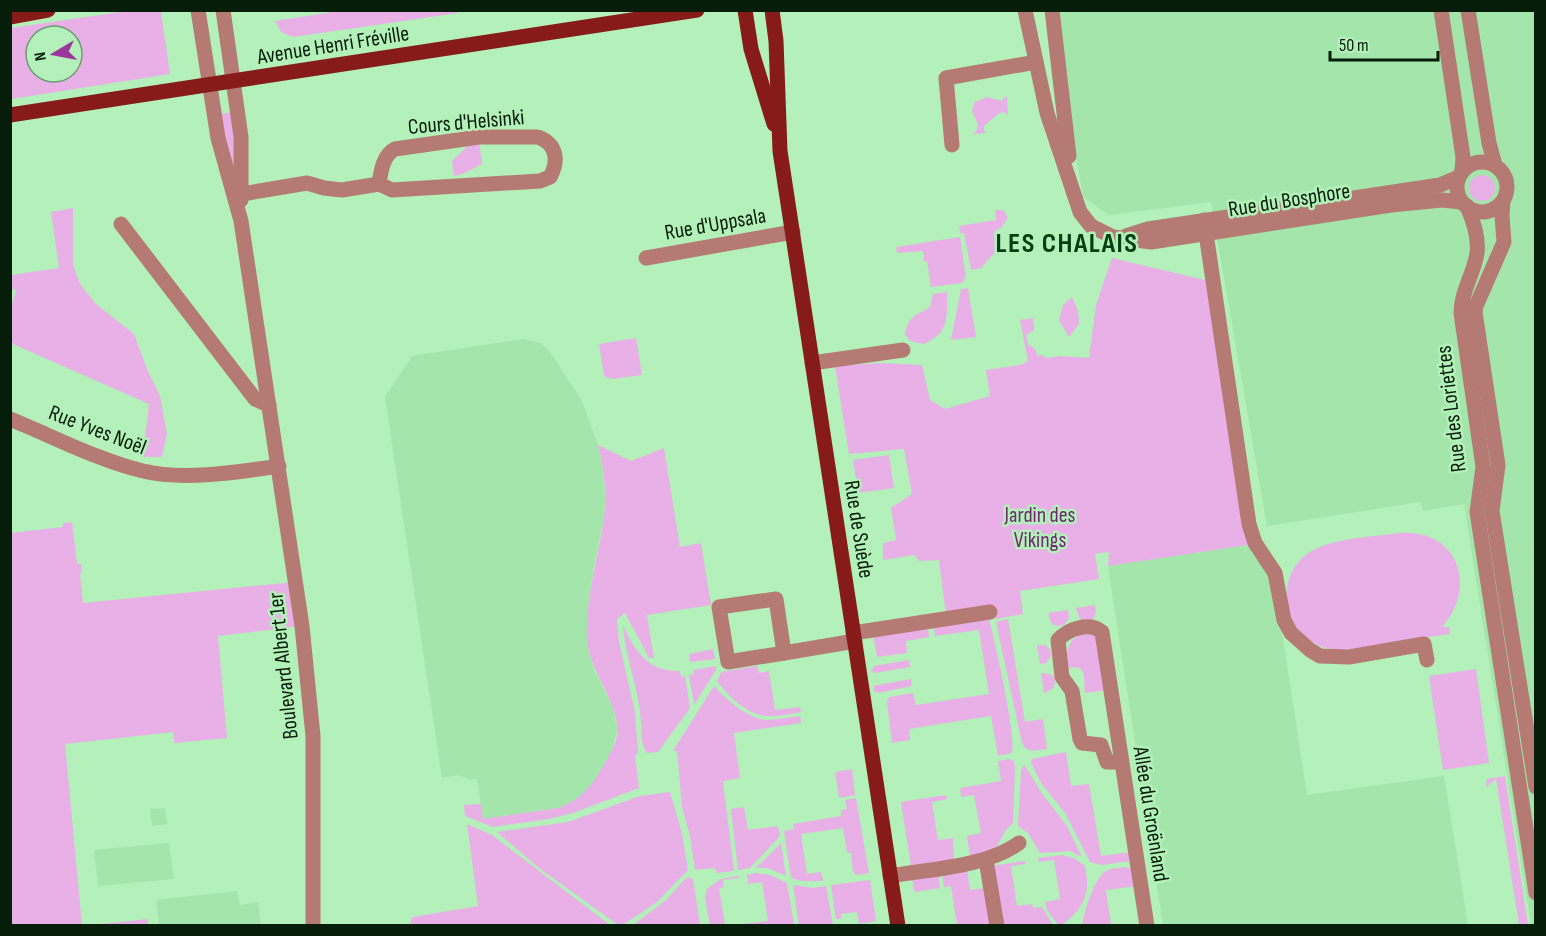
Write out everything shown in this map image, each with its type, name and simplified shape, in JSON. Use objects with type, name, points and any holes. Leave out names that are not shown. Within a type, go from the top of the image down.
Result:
[{"type":"main road","points":[[10,17],[48,10]]},
{"type":"main road","name":"Avenue Henri Fréville","points":[[10,115],[697,10]]},
{"type":"main road","name":"Rue de Suède","points":[[745,10],[752,49],[778,139],[898,926]]},
{"type":"main road","name":"Rue de Suède","points":[[772,10],[776,41],[778,139]]},
{"type":"street","name":"Boulevard Albert 1er","points":[[198,10],[218,138],[241,221],[302,626],[312,717],[313,926]]},
{"type":"street","name":"Boulevard Albert 1er","points":[[223,10],[241,137],[241,221]]},
{"type":"street","name":"Rue du Bosphore","points":[[1025,10],[1047,112],[1080,212],[1091,226],[1113,237],[1123,237],[1148,229],[1206,227],[1443,200],[1465,204]]},
{"type":"street","name":"Rue du Bosphore","points":[[1052,10],[1072,183]]},
{"type":"street","points":[[1441,10],[1463,157],[1457,190],[1465,204],[1476,211],[1487,211],[1497,207],[1503,201],[1506,189],[1505,178],[1495,165],[1489,143],[1468,10]]},
{"type":"street","points":[[952,145],[946,78],[1036,62]]},
{"type":"street","name":"Cours d'Helsinki","points":[[242,194],[307,183],[342,190],[379,184],[392,190],[540,181],[550,177],[555,168],[555,158],[549,142],[534,137],[479,137],[415,146],[395,149],[388,153],[379,184]]},
{"type":"street","points":[[1461,175],[1471,165],[1495,165]]},
{"type":"street","name":"Rue du Bosphore","points":[[1206,227],[1450,183],[1461,175]]},
{"type":"street","name":"Rue des Loriettes","points":[[1503,201],[1504,242],[1475,312],[1498,465],[1492,511],[1536,787]]},
{"type":"street","name":"Rue des Loriettes","points":[[1465,204],[1472,218],[1477,253],[1464,288],[1461,313],[1483,467],[1477,512],[1536,893]]},
{"type":"street","points":[[121,224],[255,399],[269,405]]},
{"type":"street","points":[[1206,227],[1250,524],[1255,543],[1275,573],[1284,620],[1300,642],[1320,656],[1349,657],[1424,644],[1426,660]]},
{"type":"street","name":"Rue d'Uppsala","points":[[646,258],[793,232]]},
{"type":"street","points":[[812,363],[903,350]]},
{"type":"street","name":"Rue Yves Noël","points":[[10,419],[111,461],[144,471],[173,475],[233,472],[279,466]]},
{"type":"street","points":[[784,653],[776,599],[720,607],[728,662],[784,653],[854,637],[990,612]]},
{"type":"street","name":"Allée du Groënland","points":[[1122,762],[1107,762],[1101,745],[1082,744],[1072,691],[1062,677],[1058,649],[1058,640],[1068,632],[1084,627],[1095,628],[1102,632],[1122,762],[1147,926]]},
{"type":"street","points":[[890,876],[986,860],[1006,852],[1019,843]]},
{"type":"street","points":[[986,860],[997,926]]},
{"type":"shaded area","points":[[1050,11],[1535,11],[1535,925],[1531,925],[1464,504],[1423,511],[1420,502],[1267,526],[1211,202],[1109,215],[1083,197]]},
{"type":"shaded area","points":[[523,339],[541,343],[550,352],[582,401],[602,461],[604,518],[588,606],[588,649],[594,670],[613,707],[617,729],[613,748],[600,773],[594,783],[578,799],[558,808],[483,819],[477,779],[469,780],[459,775],[442,778],[385,397],[412,356]]},
{"type":"shaded area","points":[[1248,545],[1252,554],[1274,580],[1307,795],[1444,776],[1468,925],[1163,925],[1108,566]]},
{"type":"shaded area","points":[[165,808],[167,824],[152,826],[150,809]]},
{"type":"shaded area","points":[[169,843],[174,879],[98,886],[94,850]]},
{"type":"shaded area","points":[[237,891],[240,905],[258,902],[261,925],[159,925],[156,900]]},
{"type":"green space","points":[[345,10],[457,10],[458,13],[293,37],[281,32],[275,21]]},
{"type":"green space","points":[[127,11],[161,11],[170,74],[11,99],[11,28],[24,26],[24,84],[84,84],[84,24],[38,24]]},
{"type":"green space","points":[[1007,96],[1008,116],[1004,112],[998,114],[984,126],[984,131],[987,133],[973,134],[978,126],[972,110],[975,102],[987,97],[1001,101]]},
{"type":"green space","points":[[233,112],[235,140],[234,168],[221,114]]},
{"type":"green space","points":[[473,141],[479,141],[482,164],[454,176],[452,161]]},
{"type":"green space","points":[[1482,175],[1491,179],[1495,188],[1491,197],[1482,201],[1473,197],[1469,188],[1473,179]]},
{"type":"green space","points":[[73,208],[73,265],[80,284],[96,304],[134,334],[160,396],[167,434],[162,457],[143,457],[149,404],[13,344],[11,339],[11,307],[16,291],[11,288],[11,275],[59,268],[51,212]]},
{"type":"green space","points":[[995,210],[1003,210],[1008,217],[1002,227],[994,232],[997,250],[981,268],[971,270],[964,233],[960,233],[959,226],[996,220]]},
{"type":"green space","points":[[960,237],[966,277],[962,283],[931,287],[923,251],[897,253],[896,247]]},
{"type":"green space","name":"Jardin des Vikings","points":[[1112,258],[1209,281],[1248,545],[1108,566],[1109,552],[1095,554],[1099,579],[1020,591],[1023,614],[996,619],[994,608],[946,615],[939,560],[919,561],[915,555],[883,560],[883,543],[896,540],[891,508],[912,494],[904,449],[849,454],[835,366],[882,363],[922,365],[930,400],[945,409],[990,396],[986,370],[1020,365],[1028,361],[1020,320],[1033,318],[1034,330],[1026,335],[1028,344],[1036,350],[1037,356],[1089,358],[1096,305]]},
{"type":"green space","points":[[968,288],[976,337],[951,340],[961,289]]},
{"type":"green space","points":[[947,292],[947,316],[943,329],[924,344],[910,341],[905,334],[908,323],[917,314],[930,307],[933,294]]},
{"type":"green space","points":[[1072,297],[1078,311],[1079,324],[1069,337],[1059,321],[1063,305]]},
{"type":"green space","points":[[636,338],[642,375],[612,379],[604,376],[599,344]]},
{"type":"green space","points":[[598,445],[631,461],[664,448],[680,547],[701,543],[711,605],[647,615],[654,658],[649,658],[625,613],[617,619],[619,642],[635,712],[638,754],[635,755],[639,788],[573,813],[493,827],[465,816],[464,805],[481,804],[483,819],[558,808],[581,795],[592,783],[616,740],[615,715],[589,653],[587,640],[590,594],[605,509],[604,481]]},
{"type":"green space","points":[[889,455],[894,488],[858,493],[853,460]]},
{"type":"green space","points":[[72,522],[77,564],[81,564],[83,603],[295,582],[302,626],[218,636],[227,738],[174,743],[173,732],[65,744],[82,925],[11,925],[10,533],[63,527],[63,523]]},
{"type":"green space","points":[[1399,533],[1419,534],[1435,540],[1448,550],[1456,563],[1460,578],[1459,594],[1453,611],[1442,627],[1449,627],[1450,634],[1340,650],[1312,642],[1292,620],[1288,606],[1287,591],[1290,576],[1298,563],[1310,552],[1329,544]]},
{"type":"green space","points":[[1095,605],[1096,612],[1093,620],[1080,620],[1076,608]]},
{"type":"green space","points":[[1068,610],[1069,618],[1064,625],[1057,626],[1051,623],[1048,613]]},
{"type":"green space","points":[[988,616],[1008,709],[1013,744],[1012,753],[998,756],[991,716],[909,729],[910,740],[892,743],[887,702],[889,697],[913,693],[916,705],[989,694],[979,630],[935,636],[934,626]]},
{"type":"green space","points":[[1008,619],[1025,722],[1043,719],[1047,749],[1029,750],[1022,743],[996,622]]},
{"type":"green space","points":[[623,625],[632,643],[651,664],[659,668],[680,671],[681,677],[685,676],[690,708],[658,752],[647,753],[643,746],[640,709],[626,649]]},
{"type":"green space","points":[[928,628],[929,637],[906,641],[907,653],[877,657],[873,634]]},
{"type":"green space","points":[[1082,634],[1094,635],[1098,638],[1108,690],[1085,693],[1084,676],[1081,670],[1068,667],[1070,643]]},
{"type":"green space","points":[[1037,645],[1045,645],[1050,649],[1051,656],[1046,663],[1040,664]]},
{"type":"green space","points":[[713,649],[715,659],[690,662],[689,654]]},
{"type":"green space","points":[[909,660],[910,667],[875,673],[871,671],[874,666]]},
{"type":"green space","points":[[716,666],[716,670],[694,705],[689,675],[693,675],[694,670]]},
{"type":"green space","points":[[757,666],[759,673],[769,671],[775,710],[800,707],[801,712],[771,716],[760,715],[745,708],[732,698],[717,681],[721,672]]},
{"type":"green space","points":[[1476,669],[1489,763],[1443,770],[1429,676]]},
{"type":"green space","points":[[1041,673],[1050,674],[1055,678],[1054,688],[1044,693]]},
{"type":"green space","points":[[911,679],[912,686],[878,693],[873,690],[877,685]]},
{"type":"green space","points":[[714,686],[731,702],[759,719],[774,720],[800,716],[801,723],[734,733],[740,778],[723,781],[734,871],[717,873],[715,868],[695,870],[690,836],[682,807],[677,751],[673,751]]},
{"type":"green space","points":[[1066,752],[1071,786],[1089,784],[1101,856],[1131,852],[1130,861],[1102,865],[1090,862],[1065,813],[1041,783],[1031,763],[1032,759]]},
{"type":"green space","points":[[1009,759],[1014,761],[1015,768],[1013,823],[1006,830],[994,851],[970,857],[967,836],[981,833],[974,795],[961,797],[960,788],[1001,781],[998,761]]},
{"type":"green space","points":[[1024,764],[1041,792],[1067,826],[1082,857],[1070,851],[1040,853],[1028,833],[1018,826],[1021,771]]},
{"type":"green space","points":[[852,769],[855,795],[839,798],[835,772]]},
{"type":"green space","points":[[1505,776],[1528,925],[1519,925],[1496,779],[1486,787],[1487,779]]},
{"type":"green space","points":[[670,792],[682,833],[688,870],[657,902],[623,925],[618,925],[539,868],[497,832],[568,822],[640,796]]},
{"type":"green space","points":[[946,795],[947,799],[932,802],[938,840],[953,838],[954,860],[911,866],[901,802]]},
{"type":"green space","points":[[856,798],[869,873],[857,875],[853,872],[851,853],[847,852],[843,828],[801,834],[807,874],[821,872],[823,881],[801,881],[791,878],[784,831],[794,829],[793,824],[841,816],[841,810],[847,809],[845,800]]},
{"type":"green space","points":[[744,807],[748,830],[778,826],[780,836],[750,868],[738,870],[731,809]]},
{"type":"green space","points":[[467,824],[492,835],[610,925],[410,925],[412,917],[478,906]]},
{"type":"green space","points":[[781,843],[786,876],[768,868],[756,868]]},
{"type":"green space","points":[[1062,855],[1074,858],[1085,866],[1087,885],[1084,900],[1076,913],[1062,925],[1058,925],[1047,910],[1045,902],[1060,899],[1054,860],[1039,862],[1038,858]]},
{"type":"green space","points":[[1025,861],[1025,864],[1011,866],[1017,906],[1032,904],[1033,908],[1042,907],[1053,925],[1001,925],[991,866]]},
{"type":"green space","points":[[1125,867],[1132,869],[1137,886],[1106,890],[1111,925],[1082,926],[1090,896],[1097,881],[1110,869]]},
{"type":"green space","points":[[967,869],[970,890],[985,888],[991,925],[957,925],[951,886],[944,887],[942,873]]},
{"type":"green space","points":[[756,873],[770,875],[787,883],[794,925],[736,925],[768,921],[762,882],[748,884],[747,875]]},
{"type":"green space","points":[[938,873],[940,888],[914,892],[912,877]]},
{"type":"green space","points":[[739,876],[739,878],[723,880],[724,887],[719,888],[725,925],[710,925],[705,899],[707,889],[721,879]]},
{"type":"green space","points":[[687,877],[693,879],[700,925],[633,925],[666,900]]},
{"type":"green space","points":[[870,880],[876,921],[859,924],[857,912],[841,914],[841,919],[836,919],[831,885]]},
{"type":"green space","points":[[793,885],[813,888],[826,886],[833,925],[799,925]]},
{"type":"green space","points":[[148,919],[148,925],[92,925]]},
{"type":"district","name":"LES CHALAIS","points":[[1067,242]]}]
